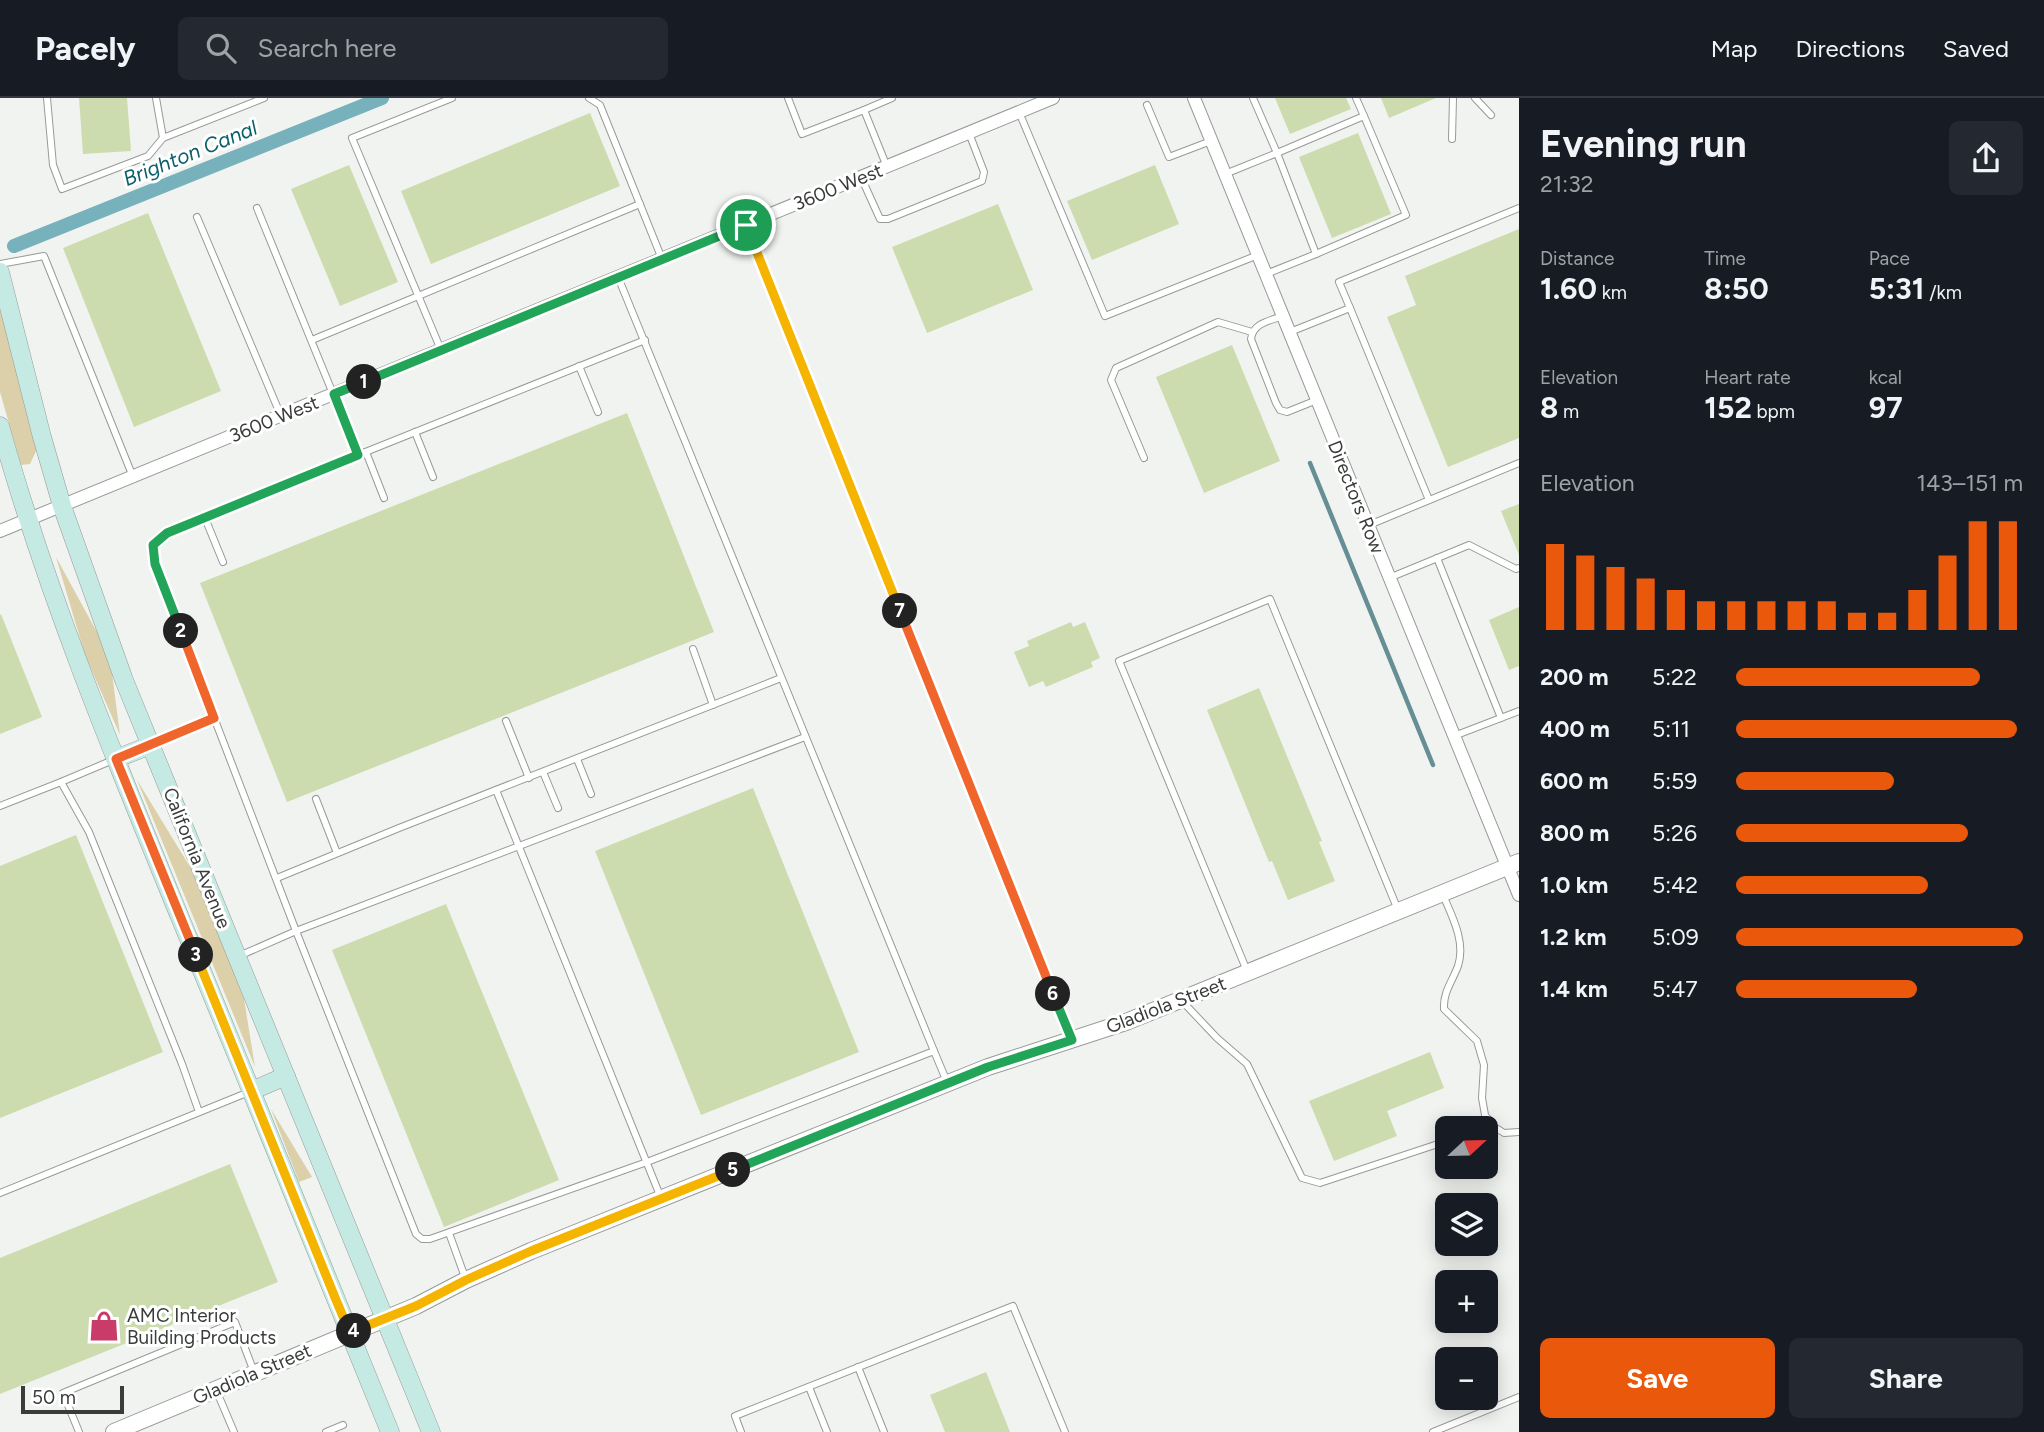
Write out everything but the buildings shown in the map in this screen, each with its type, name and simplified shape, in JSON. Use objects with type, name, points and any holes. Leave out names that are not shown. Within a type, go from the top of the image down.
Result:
[{"type":"main road","name":"California Avenue","points":[[0,272],[42,437],[89,586],[151,746],[431,1432]]},
{"type":"main road","name":"California Avenue","points":[[0,426],[27,520],[72,648],[390,1432]]},
{"type":"main road","points":[[116,759],[151,746]]},
{"type":"main road","points":[[251,1091],[286,1076]]},
{"type":"street","name":"3600 West","points":[[0,531],[1054,98]]},
{"type":"street","name":"Directors Row","points":[[1194,98],[1454,736],[1513,864],[1519,895]]},
{"type":"street","name":"Gladiola Street","points":[[114,1432],[416,1306],[531,1251],[997,1064],[1181,1000],[1513,864]]},
{"type":"lane","points":[[47,98],[53,165],[62,189],[148,156],[163,138],[264,98]]},
{"type":"lane","points":[[156,98],[163,138]]},
{"type":"lane","points":[[441,350],[352,138],[452,98]]},
{"type":"lane","points":[[589,98],[600,105],[662,259]]},
{"type":"lane","points":[[788,98],[802,134],[892,98]]},
{"type":"lane","points":[[1253,98],[1315,254]]},
{"type":"lane","points":[[1266,274],[1406,215],[1356,98]]},
{"type":"lane","points":[[1452,139],[1453,98]]},
{"type":"lane","points":[[1475,98],[1490,115]]},
{"type":"lane","points":[[1147,105],[1169,158],[1211,141]]},
{"type":"lane","points":[[864,110],[887,167]]},
{"type":"lane","points":[[1019,112],[1105,316],[1258,255]]},
{"type":"lane","points":[[1225,174],[1363,116]]},
{"type":"lane","points":[[860,177],[880,219],[888,219],[982,181],[984,172],[969,133]]},
{"type":"lane","points":[[312,340],[640,205]]},
{"type":"lane","points":[[257,208],[334,394],[384,498]]},
{"type":"lane","points":[[1429,500],[1339,282],[1519,208]]},
{"type":"lane","points":[[197,217],[281,416]]},
{"type":"lane","points":[[746,225],[1072,1040]]},
{"type":"lane","points":[[0,264],[44,256],[133,477]]},
{"type":"lane","points":[[618,277],[947,1084]]},
{"type":"lane","points":[[1290,332],[1350,308]]},
{"type":"lane","points":[[1283,316],[1257,326],[1251,339],[1280,410],[1287,412],[1317,400]]},
{"type":"lane","points":[[1144,458],[1111,380],[1116,368],[1218,322],[1252,332]]},
{"type":"lane","points":[[645,340],[167,533],[153,545],[155,564],[416,1234],[422,1239],[430,1239],[449,1233],[648,1162],[934,1051]]},
{"type":"lane","points":[[579,366],[598,411]]},
{"type":"lane","points":[[415,432],[433,477]]},
{"type":"lane","points":[[1368,526],[1519,463]]},
{"type":"lane","points":[[205,518],[222,562]]},
{"type":"lane","points":[[1389,578],[1469,545],[1516,569],[1519,568]]},
{"type":"lane","points":[[1437,558],[1502,718]]},
{"type":"lane","points":[[1247,973],[1118,661],[1270,599],[1398,911]]},
{"type":"lane","points":[[693,649],[713,705]]},
{"type":"lane","points":[[277,878],[781,678]]},
{"type":"lane","points":[[1454,736],[1519,711]]},
{"type":"lane","points":[[151,746],[214,718]]},
{"type":"lane","points":[[506,721],[529,778]]},
{"type":"lane","points":[[237,957],[296,931],[805,737]]},
{"type":"lane","points":[[0,806],[116,759]]},
{"type":"lane","points":[[577,759],[591,794]]},
{"type":"lane","points":[[543,772],[558,808]]},
{"type":"lane","points":[[61,782],[89,832],[199,1112]]},
{"type":"lane","points":[[496,790],[661,1199]]},
{"type":"lane","points":[[316,799],[337,853]]},
{"type":"lane","points":[[1443,893],[1460,943],[1459,964],[1443,997],[1444,1009],[1477,1041],[1484,1065],[1482,1098],[1486,1116]]},
{"type":"lane","points":[[1181,1000],[1217,1038],[1247,1064],[1303,1178],[1321,1183],[1435,1145]]},
{"type":"lane","points":[[0,1193],[251,1091]]},
{"type":"lane","points":[[1498,1129],[1504,1133],[1519,1132]]},
{"type":"lane","points":[[449,1233],[466,1280]]},
{"type":"lane","points":[[741,1432],[736,1416],[1013,1306],[1065,1432]]},
{"type":"lane","points":[[79,1432],[63,1392],[235,1322],[255,1373]]},
{"type":"lane","points":[[858,1367],[884,1432]]},
{"type":"lane","points":[[810,1387],[827,1432]]},
{"type":"lane","points":[[216,1389],[234,1432]]},
{"type":"lane","points":[[1433,1432],[1519,1397]]},
{"type":"lane","points":[[326,1432],[343,1425]]},
{"type":"shaded area","points":[[0,301],[38,447],[30,464],[21,465],[0,392]]},
{"type":"shaded area","points":[[56,557],[99,636],[112,673],[120,735],[85,655]]},
{"type":"shaded area","points":[[137,780],[198,880],[244,999],[255,1067]]},
{"type":"shaded area","points":[[271,1109],[312,1177],[299,1182]]},
{"type":"waterway","name":"Brighton Canal","points":[[14,246],[382,98]]},
{"type":"waterway","points":[[1310,463],[1433,765]]},
{"type":"place","name":"AMC Interior Building Products","points":[[104,1326]]},
{"type":"route","points":[[746,225],[1072,1040],[988,1067],[531,1251],[416,1306],[350,1333],[116,759],[214,718],[155,564],[153,545],[167,533],[358,455],[334,394],[746,225]]}]
